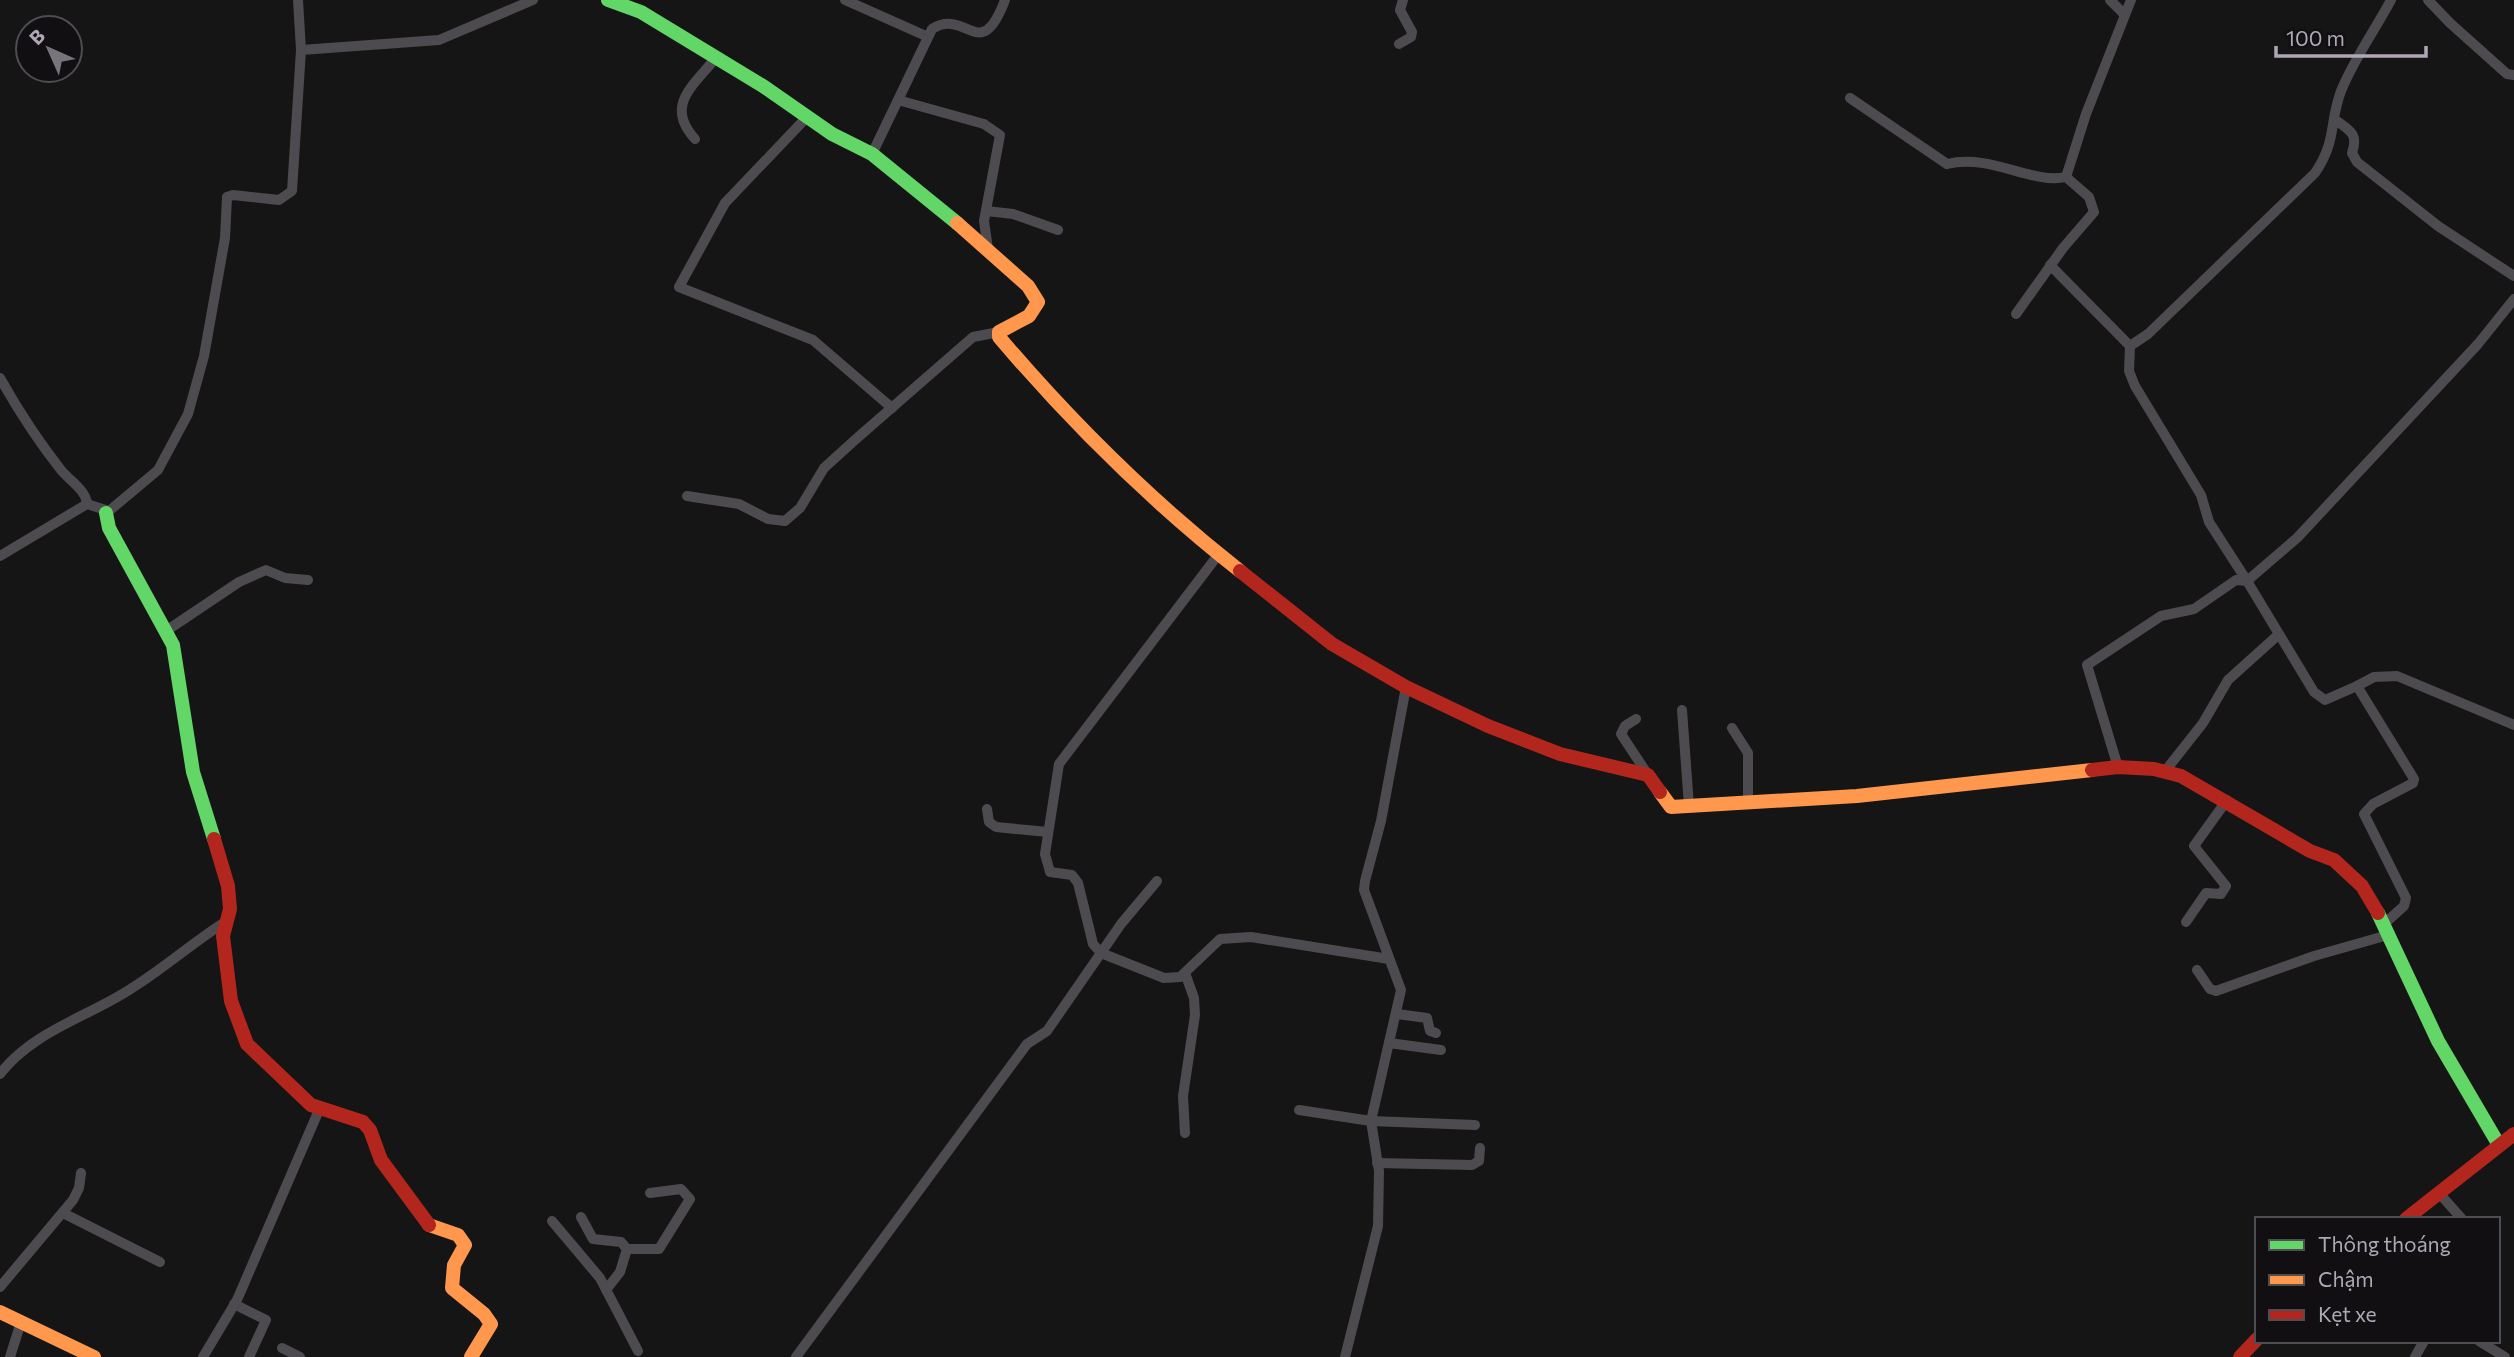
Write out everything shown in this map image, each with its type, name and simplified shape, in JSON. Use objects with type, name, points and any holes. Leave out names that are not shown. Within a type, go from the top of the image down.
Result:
[{"type":"street","points":[[106,513],[158,470],[188,414],[204,356],[225,237],[227,197],[233,195],[279,200],[292,191],[301,50],[298,0]]},
{"type":"street","points":[[301,50],[439,40],[533,0]]},
{"type":"street","points":[[608,0],[625,2],[714,60],[762,86],[807,117],[872,154],[923,193],[1035,293],[1038,302],[1029,316],[999,332],[973,337],[824,468],[800,508],[785,522],[768,520],[739,503],[687,496]]},
{"type":"street","points":[[845,0],[926,36]]},
{"type":"street","points":[[872,154],[926,36],[937,26],[948,25],[986,32],[993,28],[1005,0]]},
{"type":"street","points":[[1399,44],[1411,37],[1412,32],[1401,10],[1403,0]]},
{"type":"street","points":[[2110,0],[2124,14]]},
{"type":"street","points":[[2066,177],[2085,114],[2131,0]]},
{"type":"street","points":[[2130,346],[2148,334],[2315,173],[2328,154],[2334,119],[2351,68],[2391,0]]},
{"type":"street","points":[[2428,0],[2507,74],[2514,75]]},
{"type":"street","points":[[695,139],[684,127],[680,116],[681,105],[689,90],[714,60]]},
{"type":"street","points":[[1850,98],[1947,164],[1966,160],[2050,177],[2066,177],[2089,197],[2094,212],[2050,265],[2015,314]]},
{"type":"street","points":[[898,100],[984,124],[1000,135],[984,230],[990,254]]},
{"type":"street","points":[[807,117],[725,202],[679,287],[813,340],[892,408]]},
{"type":"street","points":[[2334,119],[2354,134],[2352,153],[2357,162],[2438,226],[2514,276]]},
{"type":"street","points":[[986,211],[1013,214],[1058,230]]},
{"type":"street","points":[[2050,265],[2130,346],[2129,371],[2135,386],[2201,495],[2209,522],[2319,698],[2332,698],[2374,677],[2398,676],[2514,725]]},
{"type":"street","points":[[2118,766],[2087,665],[2161,616],[2194,609],[2236,580],[2247,581],[2297,538],[2478,344],[2514,299]]},
{"type":"street","points":[[999,332],[1006,349],[1134,483],[1218,555],[1332,644],[1406,687],[1488,726],[1560,754],[1648,775]]},
{"type":"street","points":[[0,378],[18,410],[62,471],[86,496],[87,504]]},
{"type":"street","points":[[87,504],[106,513]]},
{"type":"street","points":[[0,556],[87,504]]},
{"type":"street","points":[[106,513],[109,528],[166,631],[178,662],[193,772],[228,886],[230,909],[223,936],[231,1001],[247,1044],[319,1110],[363,1122],[370,1130],[381,1160],[429,1226],[458,1235],[462,1240],[465,1245],[454,1265],[452,1288],[484,1314],[491,1324],[471,1357]]},
{"type":"street","points":[[1218,555],[1063,755],[1059,764],[1048,832],[1046,867],[1050,872],[1072,875],[1078,883],[1088,932],[1101,953],[1164,978],[1173,979],[1185,973],[1212,945],[1229,937],[1251,937],[1389,960]]},
{"type":"street","points":[[166,631],[239,582],[266,570],[285,578],[308,580]]},
{"type":"street","points":[[2166,771],[2203,723],[2228,680],[2278,635]]},
{"type":"street","points":[[2197,970],[2210,989],[2216,991],[2386,930],[2404,905],[2406,898],[2364,814],[2373,804],[2413,783],[2414,779],[2357,686]]},
{"type":"street","points":[[1345,1357],[1377,1233],[1377,1163],[1371,1121],[1396,1014],[1400,981],[1389,960],[1364,891],[1364,881],[1381,821],[1406,687]]},
{"type":"street","points":[[1682,710],[1689,806]]},
{"type":"street","points":[[1636,719],[1625,726],[1621,734],[1669,806],[1857,796],[2118,766],[2166,771],[2227,800],[2348,871],[2361,886],[2386,930],[2438,1041],[2499,1145]]},
{"type":"street","points":[[1732,728],[1748,753],[1748,802]]},
{"type":"street","points":[[2186,922],[2206,893],[2221,894],[2226,886],[2194,846],[2227,800]]},
{"type":"street","points":[[987,809],[989,822],[996,827],[1048,832]]},
{"type":"street","points":[[796,1357],[932,1169],[1027,1044],[1047,1031],[1101,953],[1157,881]]},
{"type":"street","points":[[0,1074],[29,1048],[71,1020],[133,988],[225,922]]},
{"type":"street","points":[[1185,973],[1194,998],[1195,1015],[1184,1096],[1185,1133]]},
{"type":"street","points":[[1396,1014],[1427,1018],[1430,1031],[1436,1033]]},
{"type":"street","points":[[1389,1043],[1441,1050]]},
{"type":"street","points":[[203,1357],[234,1304],[319,1110]]},
{"type":"street","points":[[1299,1110],[1371,1121],[1475,1125]]},
{"type":"street","points":[[2409,1217],[2514,1134]]},
{"type":"street","points":[[1377,1163],[1472,1165],[1479,1161],[1480,1148]]},
{"type":"street","points":[[0,1287],[62,1213],[79,1188],[81,1173]]},
{"type":"street","points":[[581,1217],[593,1239],[621,1242],[627,1249],[659,1249],[691,1199],[681,1189],[650,1193]]},
{"type":"street","points":[[2439,1193],[2460,1217]]},
{"type":"street","points":[[62,1213],[160,1262]]},
{"type":"street","points":[[552,1221],[593,1269],[606,1290],[636,1355]]},
{"type":"street","points":[[606,1290],[620,1272],[627,1249]]},
{"type":"street","points":[[234,1304],[266,1320],[249,1357]]},
{"type":"street","points":[[0,1312],[94,1357]]},
{"type":"street","points":[[10,1357],[21,1322]]},
{"type":"street","points":[[2240,1357],[2255,1341]]},
{"type":"street","points":[[2482,1343],[2505,1357]]},
{"type":"street","points":[[282,1348],[299,1357]]},
{"type":"traffic: fast","points":[[608,0],[641,12],[763,86],[832,134],[872,154],[957,223]]},
{"type":"traffic: fast","points":[[106,513],[109,528],[173,645],[193,772],[214,839]]},
{"type":"traffic: fast","points":[[2378,913],[2438,1041],[2499,1145]]},
{"type":"traffic: slow","points":[[957,223],[1028,286],[1038,302],[1029,316],[999,332],[999,337],[1055,400],[1114,460],[1175,517],[1240,571]]},
{"type":"traffic: slow","points":[[1660,792],[1671,807],[1857,796],[2092,770]]},
{"type":"traffic: slow","points":[[429,1225],[458,1235],[465,1245],[454,1265],[452,1288],[484,1314],[491,1324],[471,1357]]},
{"type":"traffic: slow","points":[[0,1312],[94,1357]]},
{"type":"traffic: jam","points":[[1240,571],[1332,644],[1406,687],[1488,726],[1560,754],[1648,775],[1660,792]]},
{"type":"traffic: jam","points":[[2092,770],[2118,767],[2154,769],[2181,776],[2310,851],[2334,860],[2362,886],[2378,913]]},
{"type":"traffic: jam","points":[[214,839],[228,886],[230,909],[223,936],[231,1001],[247,1044],[311,1105],[363,1122],[370,1130],[381,1160],[429,1225]]},
{"type":"traffic: jam","points":[[2409,1217],[2514,1134]]},
{"type":"traffic: jam","points":[[2240,1357],[2255,1341]]}]
